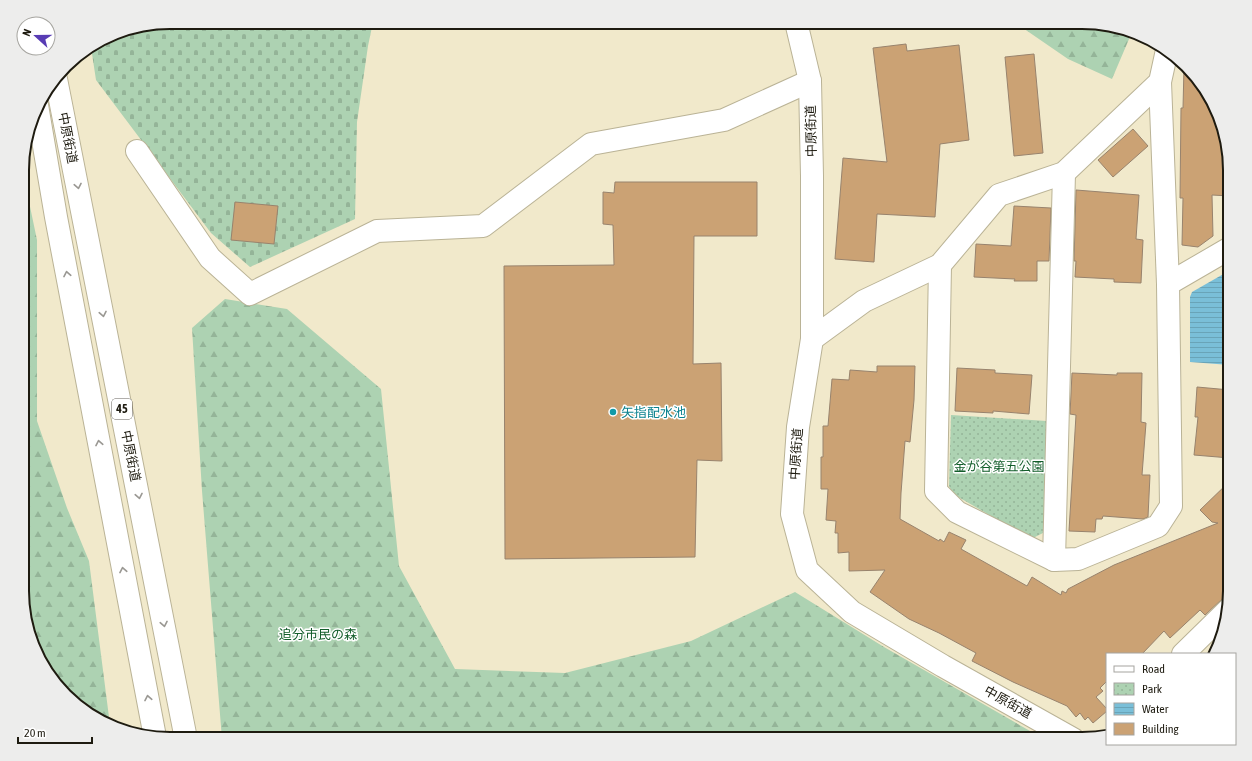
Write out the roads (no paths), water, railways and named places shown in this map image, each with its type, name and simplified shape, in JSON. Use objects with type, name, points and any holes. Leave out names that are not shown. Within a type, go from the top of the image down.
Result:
[{"type":"street","name":"中原街道","points":[[798,29],[810,81],[812,176],[812,339],[798,427],[792,514],[807,570],[852,612],[943,666],[1061,732]]},
{"type":"street","points":[[940,265],[936,491],[957,512],[1054,560],[1078,559],[1158,526],[1171,506],[1168,284],[1160,82],[1166,56]]},
{"type":"street","points":[[137,151],[210,258],[250,294],[377,231],[483,226],[591,144],[724,120],[810,81]]},
{"type":"street","points":[[812,339],[864,301],[940,265],[998,195],[1064,172],[1160,82]]},
{"type":"street","name":"中原街道","points":[[57,85],[185,732]]},
{"type":"street","name":"中原街道","points":[[39,118],[56,217],[153,731]]},
{"type":"street","points":[[1054,560],[1064,172]]},
{"type":"street","points":[[1168,284],[1223,252]]},
{"type":"street","points":[[1184,653],[1220,617]]},
{"type":"water","points":[[1223,274],[1223,364],[1190,362],[1190,297],[1192,292]]},
{"type":"place","name":"矢指配水池","points":[[613,412]]},
{"type":"park label","name":"金が谷第五公園","points":[[999,466]]},
{"type":"park label","name":"追分市民の森","points":[[318,634]]}]
